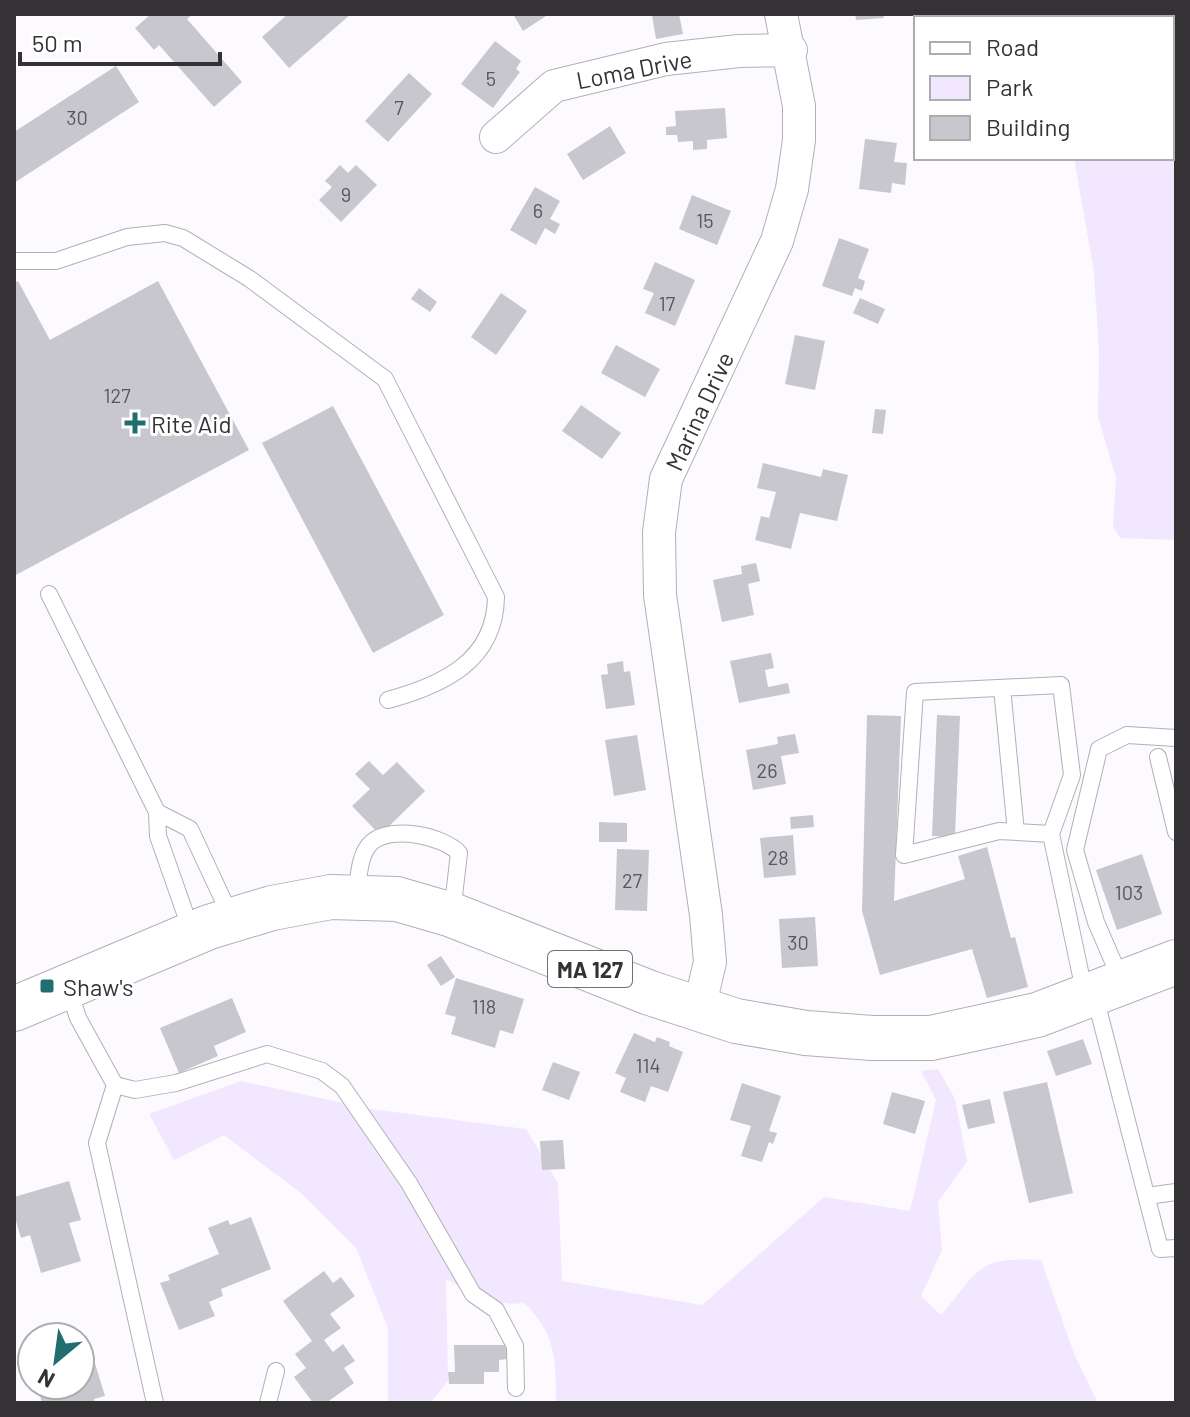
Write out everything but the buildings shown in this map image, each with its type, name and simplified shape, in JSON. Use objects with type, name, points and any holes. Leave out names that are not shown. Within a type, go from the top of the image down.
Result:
[{"type":"main road","name":"MA 127","points":[[15,1005],[212,927],[331,897],[397,899],[452,915],[699,1009],[736,1021],[806,1033],[931,1038],[1037,1015],[1176,962]]},
{"type":"street","name":"Marina Drive","points":[[699,1009],[710,962],[660,595],[659,532],[666,479],[777,241],[792,189],[799,140],[799,106],[791,50],[781,14]]},
{"type":"street","name":"Loma Drive","points":[[496,137],[554,86],[666,59],[739,51],[791,50]]},
{"type":"lane","points":[[14,261],[56,261],[127,237],[165,233],[183,238],[250,279],[385,379],[496,597],[495,619],[487,641],[464,668],[434,684],[388,700]]},
{"type":"lane","points":[[49,594],[157,812],[158,836],[212,927]]},
{"type":"lane","points":[[1051,834],[999,831],[904,855],[915,692],[1061,685],[1072,775],[1051,834],[1100,989],[1147,1196],[1168,1248]]},
{"type":"lane","points":[[1002,688],[1016,832]]},
{"type":"lane","points":[[1100,989],[1096,922],[1075,850],[1099,749],[1127,735],[1176,738]]},
{"type":"lane","points":[[1158,757],[1176,832]]},
{"type":"lane","points":[[157,812],[190,829],[212,927]]},
{"type":"lane","points":[[356,898],[362,857],[372,842],[395,833],[448,841],[459,853],[452,915]]},
{"type":"lane","points":[[67,985],[78,1018],[115,1085],[97,1143],[155,1403]]},
{"type":"lane","points":[[115,1085],[135,1090],[176,1083],[267,1054],[322,1071],[342,1086],[409,1183],[473,1294],[496,1310],[515,1346],[516,1388]]},
{"type":"lane","points":[[1147,1196],[1176,1192]]},
{"type":"lane","points":[[268,1403],[276,1371]]},
{"type":"green space","points":[[1176,34],[1176,540],[1120,538],[1113,526],[1116,478],[1098,416],[1099,352],[1094,272],[1074,160],[1174,160]]},
{"type":"green space","points":[[938,1069],[955,1099],[967,1161],[938,1202],[942,1250],[921,1296],[941,1315],[981,1269],[1003,1261],[1041,1260],[1075,1356],[1098,1403],[556,1403],[552,1348],[535,1314],[524,1303],[493,1301],[446,1279],[448,1381],[430,1403],[388,1403],[388,1328],[356,1248],[302,1194],[224,1135],[174,1160],[149,1114],[241,1081],[371,1109],[526,1129],[558,1183],[562,1281],[702,1305],[824,1197],[910,1211],[936,1100],[921,1071]]},
{"type":"place","name":"Rite Aid","points":[[135,423]]},
{"type":"place","name":"Shaw's","points":[[47,986]]}]
